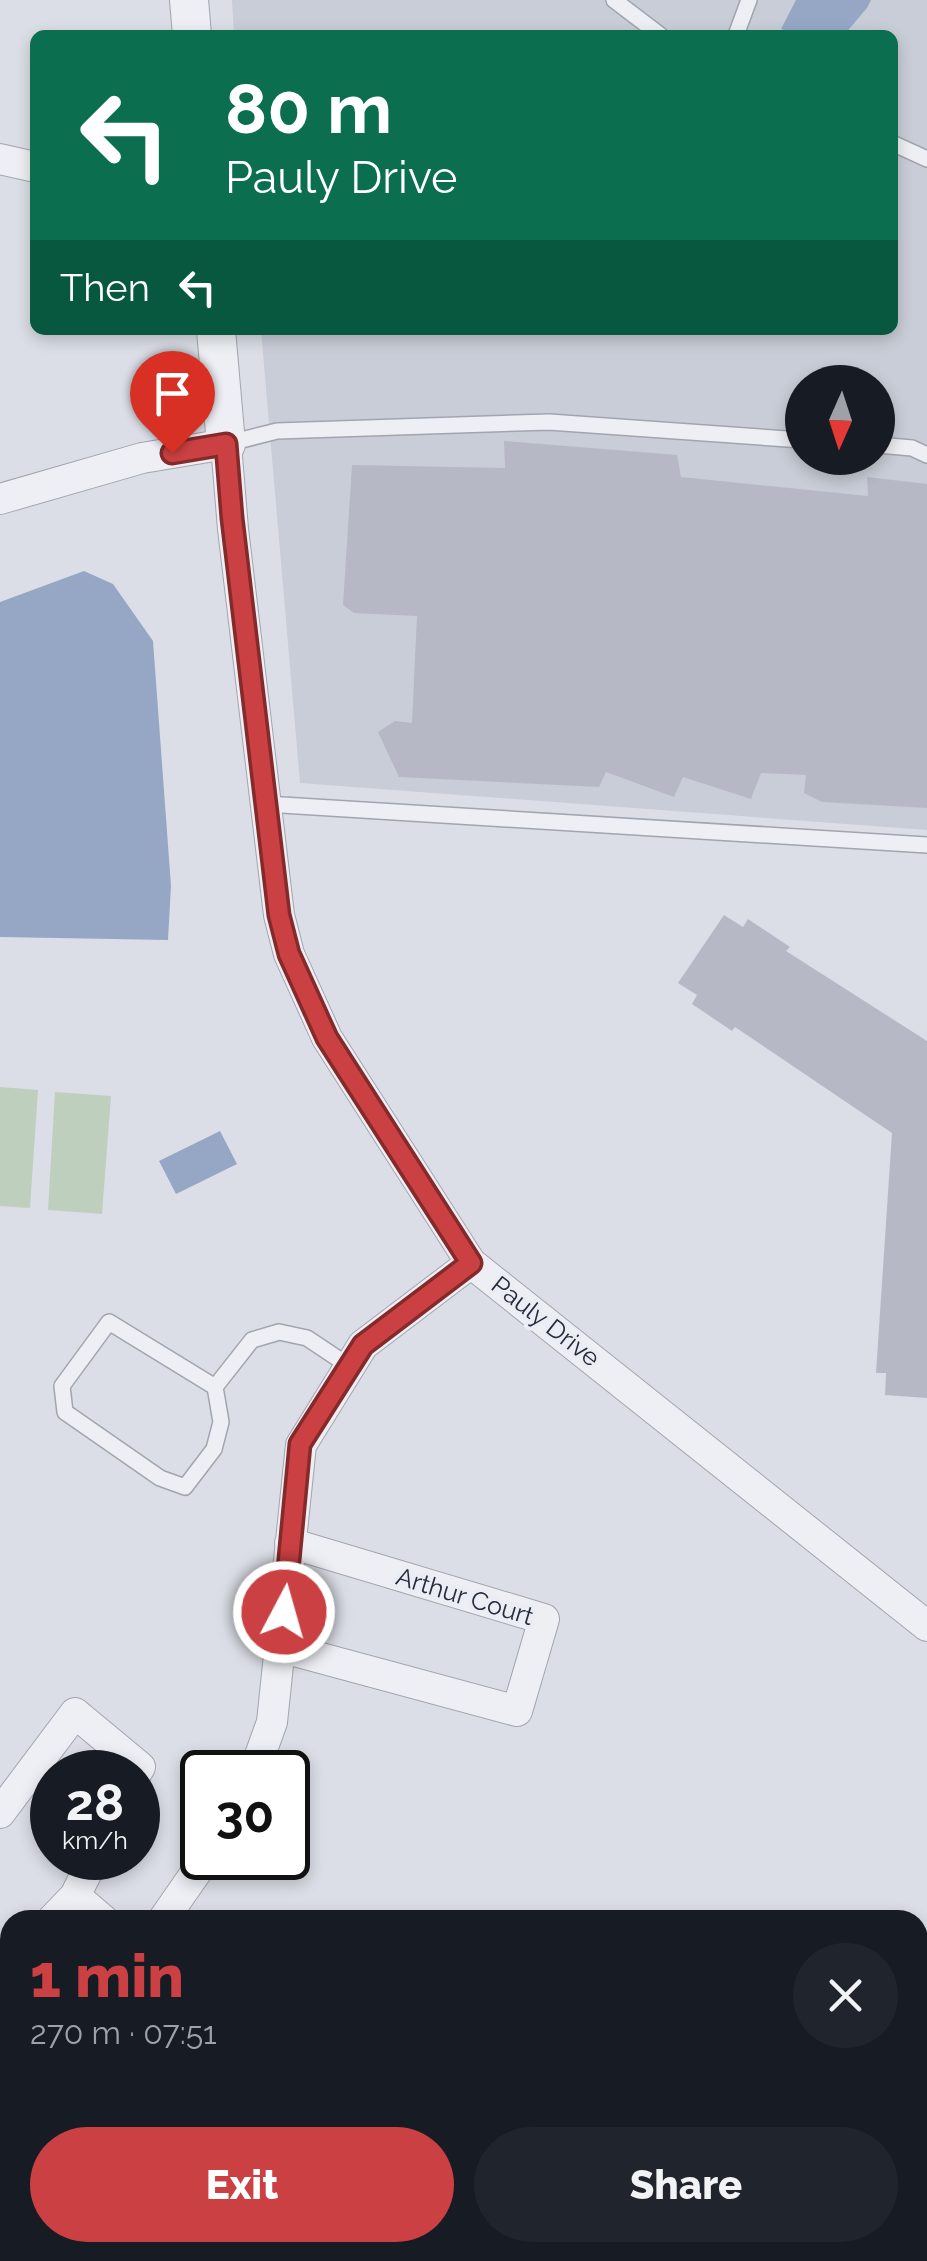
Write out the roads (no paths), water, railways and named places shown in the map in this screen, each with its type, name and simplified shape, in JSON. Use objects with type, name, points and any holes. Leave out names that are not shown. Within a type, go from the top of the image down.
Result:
[{"type":"street","points":[[189,0],[192,30]]},
{"type":"street","points":[[0,160],[30,166]]},
{"type":"street","points":[[0,499],[142,458],[226,444],[216,335]]},
{"type":"street","name":"Pauly Drive","points":[[226,444],[279,915],[289,954],[327,1038],[471,1263],[927,1626]]},
{"type":"street","points":[[262,1750],[272,1722],[300,1444],[363,1345],[471,1263]]},
{"type":"street","name":"Arthur Court","points":[[280,1646],[517,1710],[544,1619],[290,1543]]},
{"type":"street","points":[[47,1750],[75,1713],[120,1750]]},
{"type":"street","points":[[0,1813],[30,1773]]},
{"type":"street","points":[[61,1910],[82,1880]]},
{"type":"street","points":[[170,1910],[191,1880]]},
{"type":"street","points":[[74,1896],[91,1910]]},
{"type":"lane","points":[[614,0],[653,30]]},
{"type":"lane","points":[[738,30],[749,0]]},
{"type":"lane","points":[[898,147],[927,159]]},
{"type":"lane","points":[[226,444],[277,432],[549,422],[785,439]]},
{"type":"lane","points":[[895,446],[927,455]]},
{"type":"lane","points":[[266,804],[927,845]]},
{"type":"lane","points":[[215,1387],[109,1322],[62,1386],[65,1412],[160,1478],[185,1487],[214,1450],[221,1422],[215,1387],[252,1340],[279,1332],[307,1338],[350,1366]]},
{"type":"water","points":[[796,0],[871,0],[848,30],[781,29]]},
{"type":"water","points":[[84,571],[113,584],[153,641],[171,886],[168,940],[0,937],[0,602]]},
{"type":"water","points":[[220,1131],[237,1164],[176,1194],[159,1161]]}]
